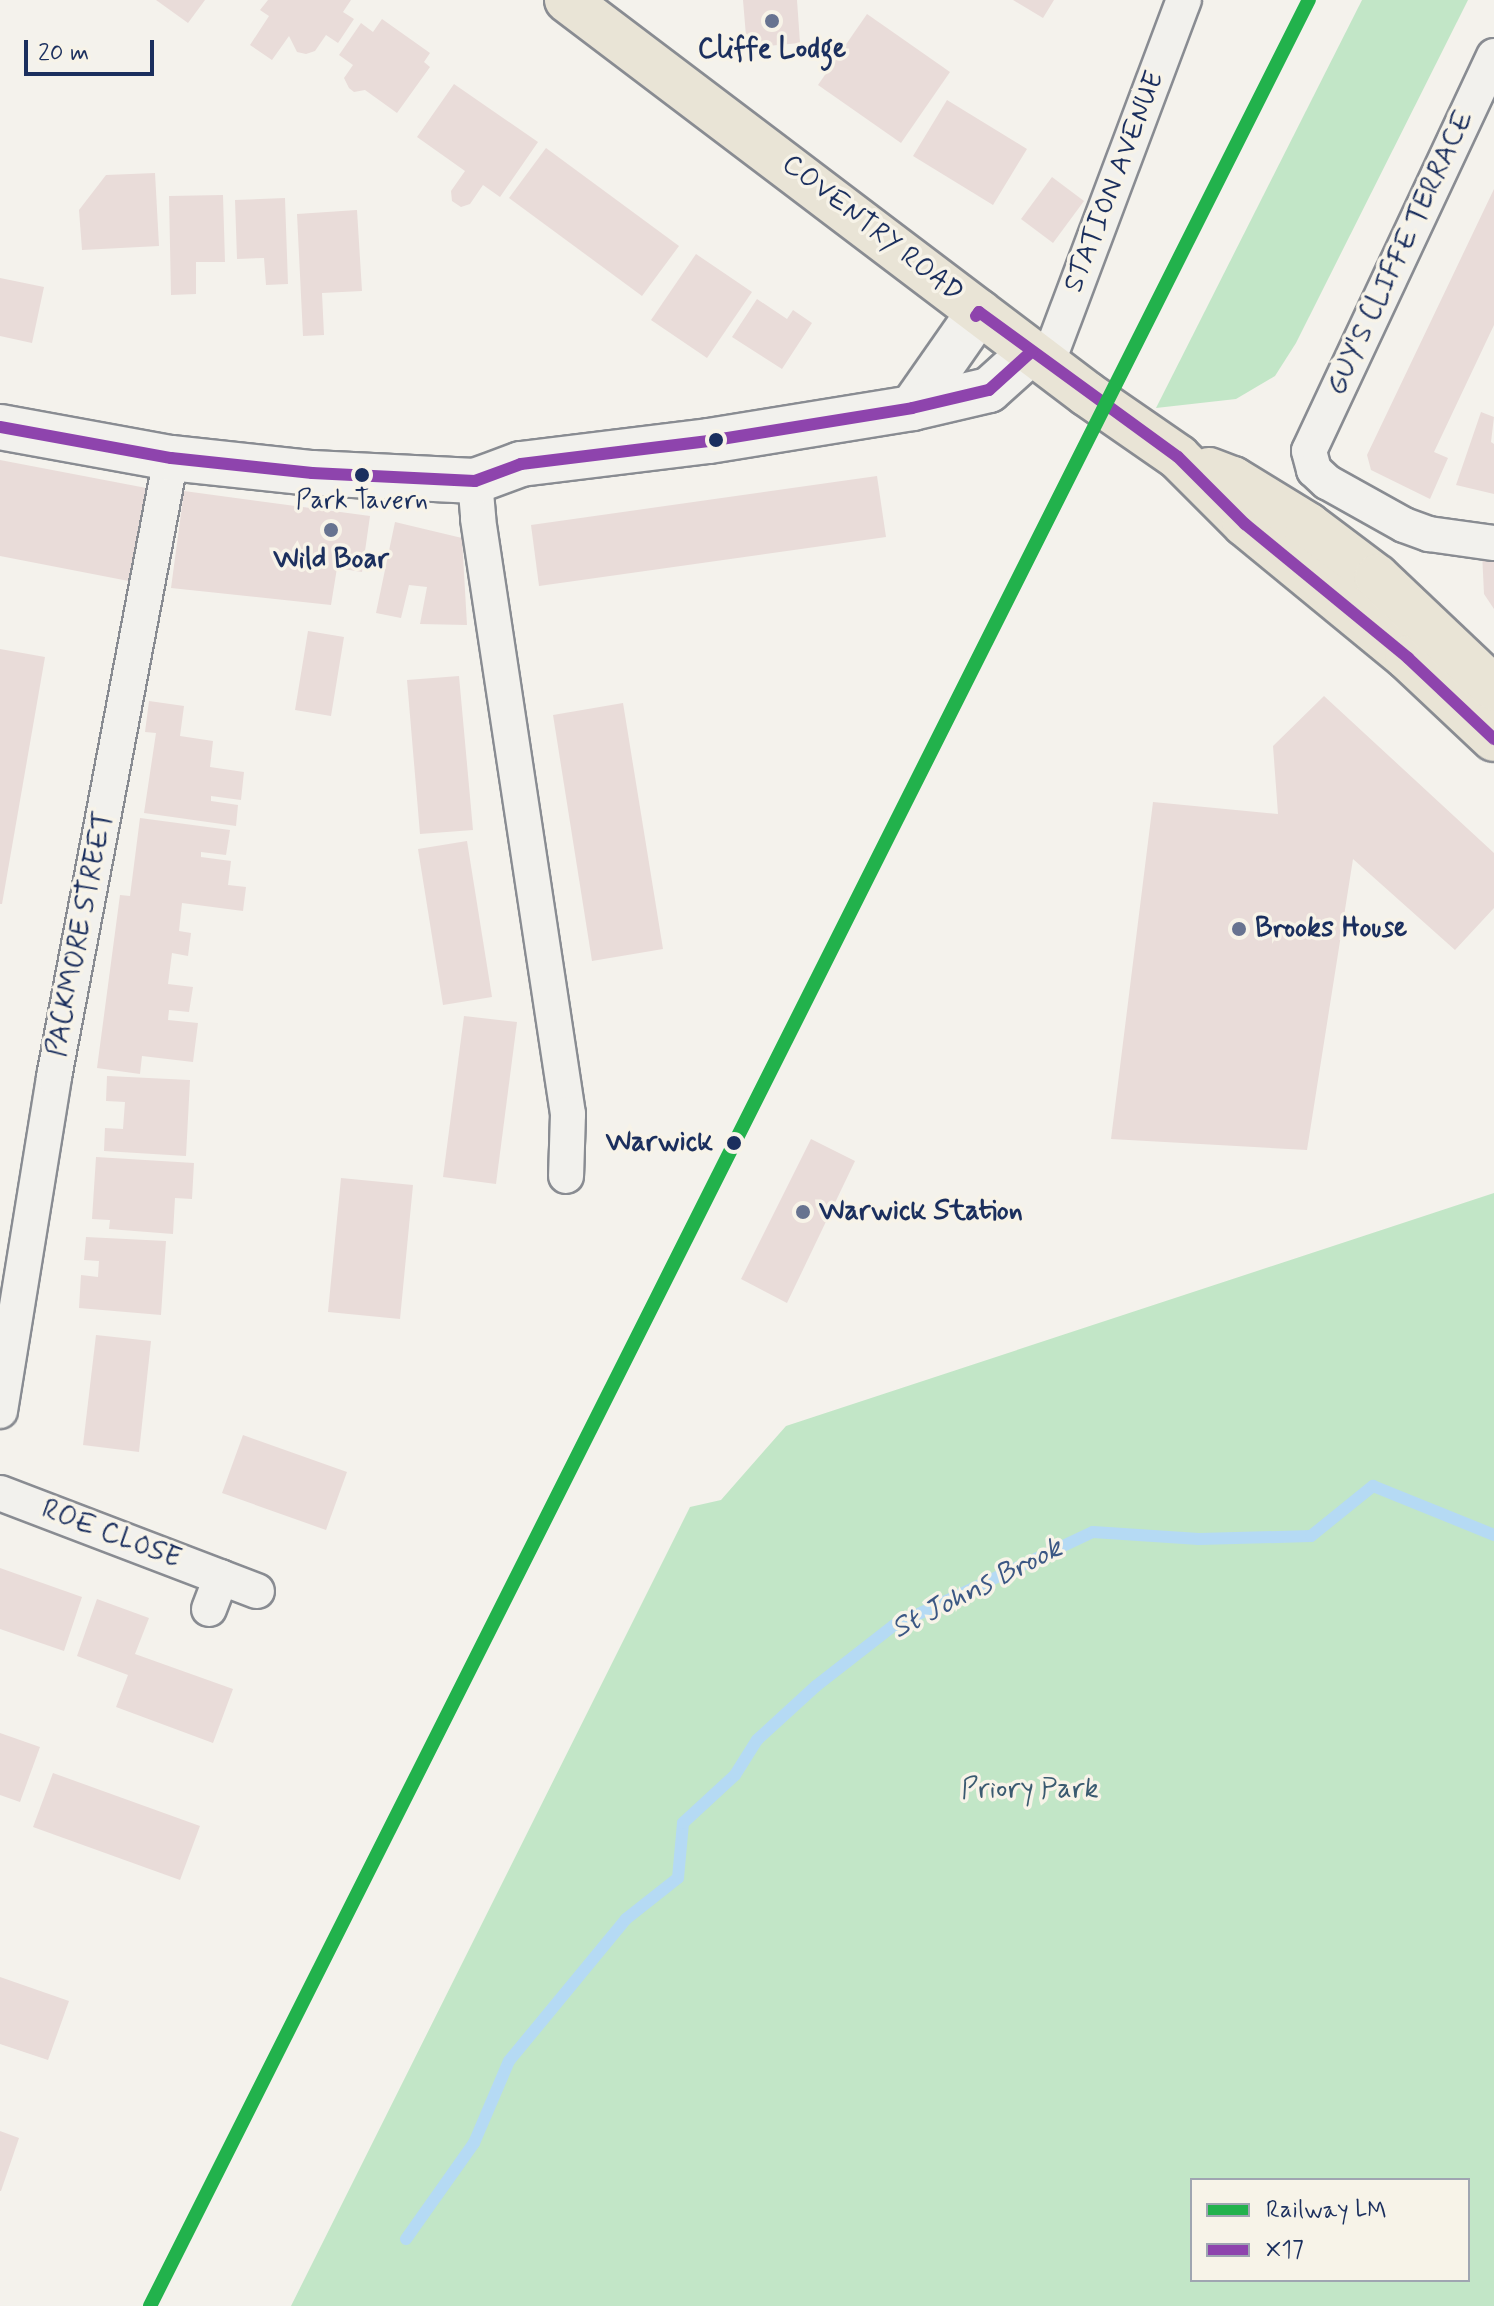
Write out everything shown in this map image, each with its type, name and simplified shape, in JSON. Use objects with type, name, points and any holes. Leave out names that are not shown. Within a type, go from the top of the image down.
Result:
[{"type":"main road","name":"COVENTRY ROAD","points":[[567,0],[1039,358],[1178,457],[1245,524],[1408,658],[1494,739]]},
{"type":"main road","name":"COVENTRY ROAD","points":[[1178,457],[1233,479],[1308,525],[1377,577],[1494,688]]},
{"type":"street","name":"STATION AVENUE","points":[[1039,358],[1184,0]]},
{"type":"street","name":"GUY'S CLIFFE TERRACE","points":[[1494,56],[1485,96],[1309,451],[1314,470],[1327,482],[1404,525],[1429,534],[1494,543]]},
{"type":"street","points":[[912,408],[979,312]]},
{"type":"street","points":[[0,427],[171,458],[312,473],[475,481],[521,464],[709,441],[912,408],[989,390],[1039,358]]},
{"type":"street","name":"PACKMORE STREET","points":[[0,1411],[54,1077],[171,458]]},
{"type":"street","points":[[475,481],[478,519],[568,1114],[566,1176]]},
{"type":"street","name":"ROE CLOSE","points":[[0,1493],[257,1591]]},
{"type":"street","points":[[209,1609],[221,1577]]},
{"type":"green space","points":[[1362,0],[1468,0],[1296,343],[1275,376],[1236,399],[1156,408]]},
{"type":"green space","name":"Priory Park","points":[[1494,1193],[1494,2306],[291,2306],[690,1507],[721,1500],[786,1426]]},
{"type":"building","points":[[156,0],[205,0],[188,23]]},
{"type":"building","points":[[268,0],[351,0],[343,12],[354,19],[338,43],[326,35],[315,51],[306,54],[297,52],[289,36],[272,60],[250,45],[269,16],[260,10]]},
{"type":"building","name":"Cliffe Lodge","points":[[743,0],[797,0],[800,43],[747,48]]},
{"type":"building","points":[[1013,0],[1054,0],[1043,18]]},
{"type":"building","points":[[867,14],[950,72],[901,143],[818,85]]},
{"type":"building","points":[[382,19],[430,53],[424,62],[430,67],[397,113],[365,90],[354,92],[349,88],[344,78],[353,65],[339,55],[361,23],[373,32]]},
{"type":"building","points":[[454,84],[538,142],[500,197],[483,185],[470,204],[461,207],[452,201],[451,191],[465,171],[417,137]]},
{"type":"building","points":[[947,100],[1027,149],[993,205],[913,156]]},
{"type":"building","points":[[546,148],[679,246],[642,296],[509,198]]},
{"type":"building","points":[[155,173],[159,246],[82,250],[79,210],[106,175]]},
{"type":"building","points":[[1052,177],[1084,201],[1053,243],[1021,219]]},
{"type":"building","points":[[1494,189],[1494,325],[1434,452],[1448,458],[1430,499],[1371,470],[1367,455]]},
{"type":"building","points":[[223,195],[225,262],[196,262],[196,294],[171,295],[169,196]]},
{"type":"building","points":[[285,198],[288,284],[266,285],[264,258],[237,259],[235,200]]},
{"type":"building","points":[[357,210],[362,291],[322,293],[324,335],[303,336],[297,214]]},
{"type":"building","points":[[696,254],[752,292],[707,358],[651,320]]},
{"type":"building","points":[[0,278],[44,287],[32,343],[0,336]]},
{"type":"building","points":[[757,299],[787,319],[793,310],[812,323],[782,369],[732,337]]},
{"type":"building","points":[[1481,412],[1494,417],[1491,442],[1494,444],[1494,494],[1456,485]]},
{"type":"building","points":[[0,460],[162,491],[144,584],[0,556]]},
{"type":"building","points":[[877,476],[886,537],[539,586],[531,525]]},
{"type":"building","points":[[184,491],[370,516],[362,572],[337,568],[331,605],[171,588]]},
{"type":"building","points":[[395,522],[462,538],[467,625],[420,624],[427,587],[409,585],[401,618],[376,613]]},
{"type":"building","points":[[1482,552],[1494,555],[1494,609],[1484,594]]},
{"type":"building","points":[[308,631],[344,637],[331,716],[295,710]]},
{"type":"building","points":[[0,649],[45,657],[2,904],[0,904]]},
{"type":"building","points":[[459,676],[473,830],[420,834],[407,680]]},
{"type":"building","name":"Brooks House","points":[[1324,696],[1494,853],[1494,908],[1455,950],[1353,859],[1307,1150],[1111,1139],[1153,802],[1278,814],[1273,746]]},
{"type":"building","points":[[149,701],[184,706],[180,736],[213,741],[210,767],[244,772],[241,800],[211,796],[211,801],[238,805],[236,826],[144,813],[156,733],[145,732]]},
{"type":"building","points":[[623,703],[663,949],[592,961],[553,715]]},
{"type":"building","points":[[140,818],[230,830],[226,855],[201,852],[201,857],[231,861],[228,885],[246,887],[243,911],[182,903],[179,931],[191,933],[188,956],[172,953],[168,984],[193,987],[189,1012],[169,1010],[168,1020],[198,1023],[193,1062],[142,1056],[140,1074],[97,1068],[120,895],[130,896]]},
{"type":"building","points":[[467,841],[492,997],[443,1005],[418,849]]},
{"type":"building","points":[[464,1016],[517,1022],[496,1184],[443,1177]]},
{"type":"building","points":[[107,1076],[190,1080],[186,1156],[104,1151],[105,1128],[123,1129],[125,1102],[106,1101]]},
{"type":"building","name":"Warwick Station","points":[[811,1139],[855,1161],[787,1303],[741,1279]]},
{"type":"building","points":[[96,1157],[194,1163],[192,1199],[175,1198],[173,1234],[109,1229],[110,1220],[92,1219]]},
{"type":"building","points":[[341,1178],[413,1185],[400,1319],[328,1312]]},
{"type":"building","points":[[86,1237],[166,1241],[161,1315],[79,1308],[81,1275],[98,1277],[99,1261],[84,1260]]},
{"type":"building","points":[[96,1335],[151,1341],[139,1452],[83,1445]]},
{"type":"building","points":[[243,1435],[347,1472],[326,1530],[222,1493]]},
{"type":"building","points":[[0,1568],[82,1597],[64,1651],[0,1629]]},
{"type":"building","points":[[97,1599],[149,1618],[135,1654],[233,1689],[213,1743],[116,1707],[128,1675],[77,1656]]},
{"type":"building","points":[[0,1733],[40,1747],[20,1802],[0,1795]]},
{"type":"building","points":[[53,1773],[200,1826],[180,1880],[33,1827]]},
{"type":"building","points":[[0,1977],[69,2001],[48,2060],[0,2044]]},
{"type":"building","points":[[0,2131],[19,2138],[1,2191],[0,2191]]},
{"type":"waterway","name":"St Johns Brook","points":[[406,2239],[474,2143],[509,2061],[626,1919],[678,1878],[683,1823],[735,1775],[757,1740],[816,1686],[893,1626],[1093,1532],[1199,1539],[1311,1536],[1373,1486],[1494,1535]]},
{"type":"rail line","name":"LM","points":[[150,2306],[1309,0]]},
{"type":"transit line","name":"X17","points":[[976,316],[979,312],[1178,457],[1245,524],[1408,658],[1494,739]]},
{"type":"transit line","name":"X17","points":[[0,427],[171,458],[312,473],[475,481],[521,464],[709,441],[912,408],[989,390],[1031,352]]},
{"type":"place","name":"Cliffe Lodge","points":[[772,21]]},
{"type":"place","name":"Park Tavern","points":[[362,475]]},
{"type":"place","name":"Wild Boar","points":[[331,530]]},
{"type":"place","name":"Brooks House","points":[[1239,929]]},
{"type":"place","name":"Warwick","points":[[734,1143]]},
{"type":"place","name":"Warwick Station","points":[[803,1212]]}]
